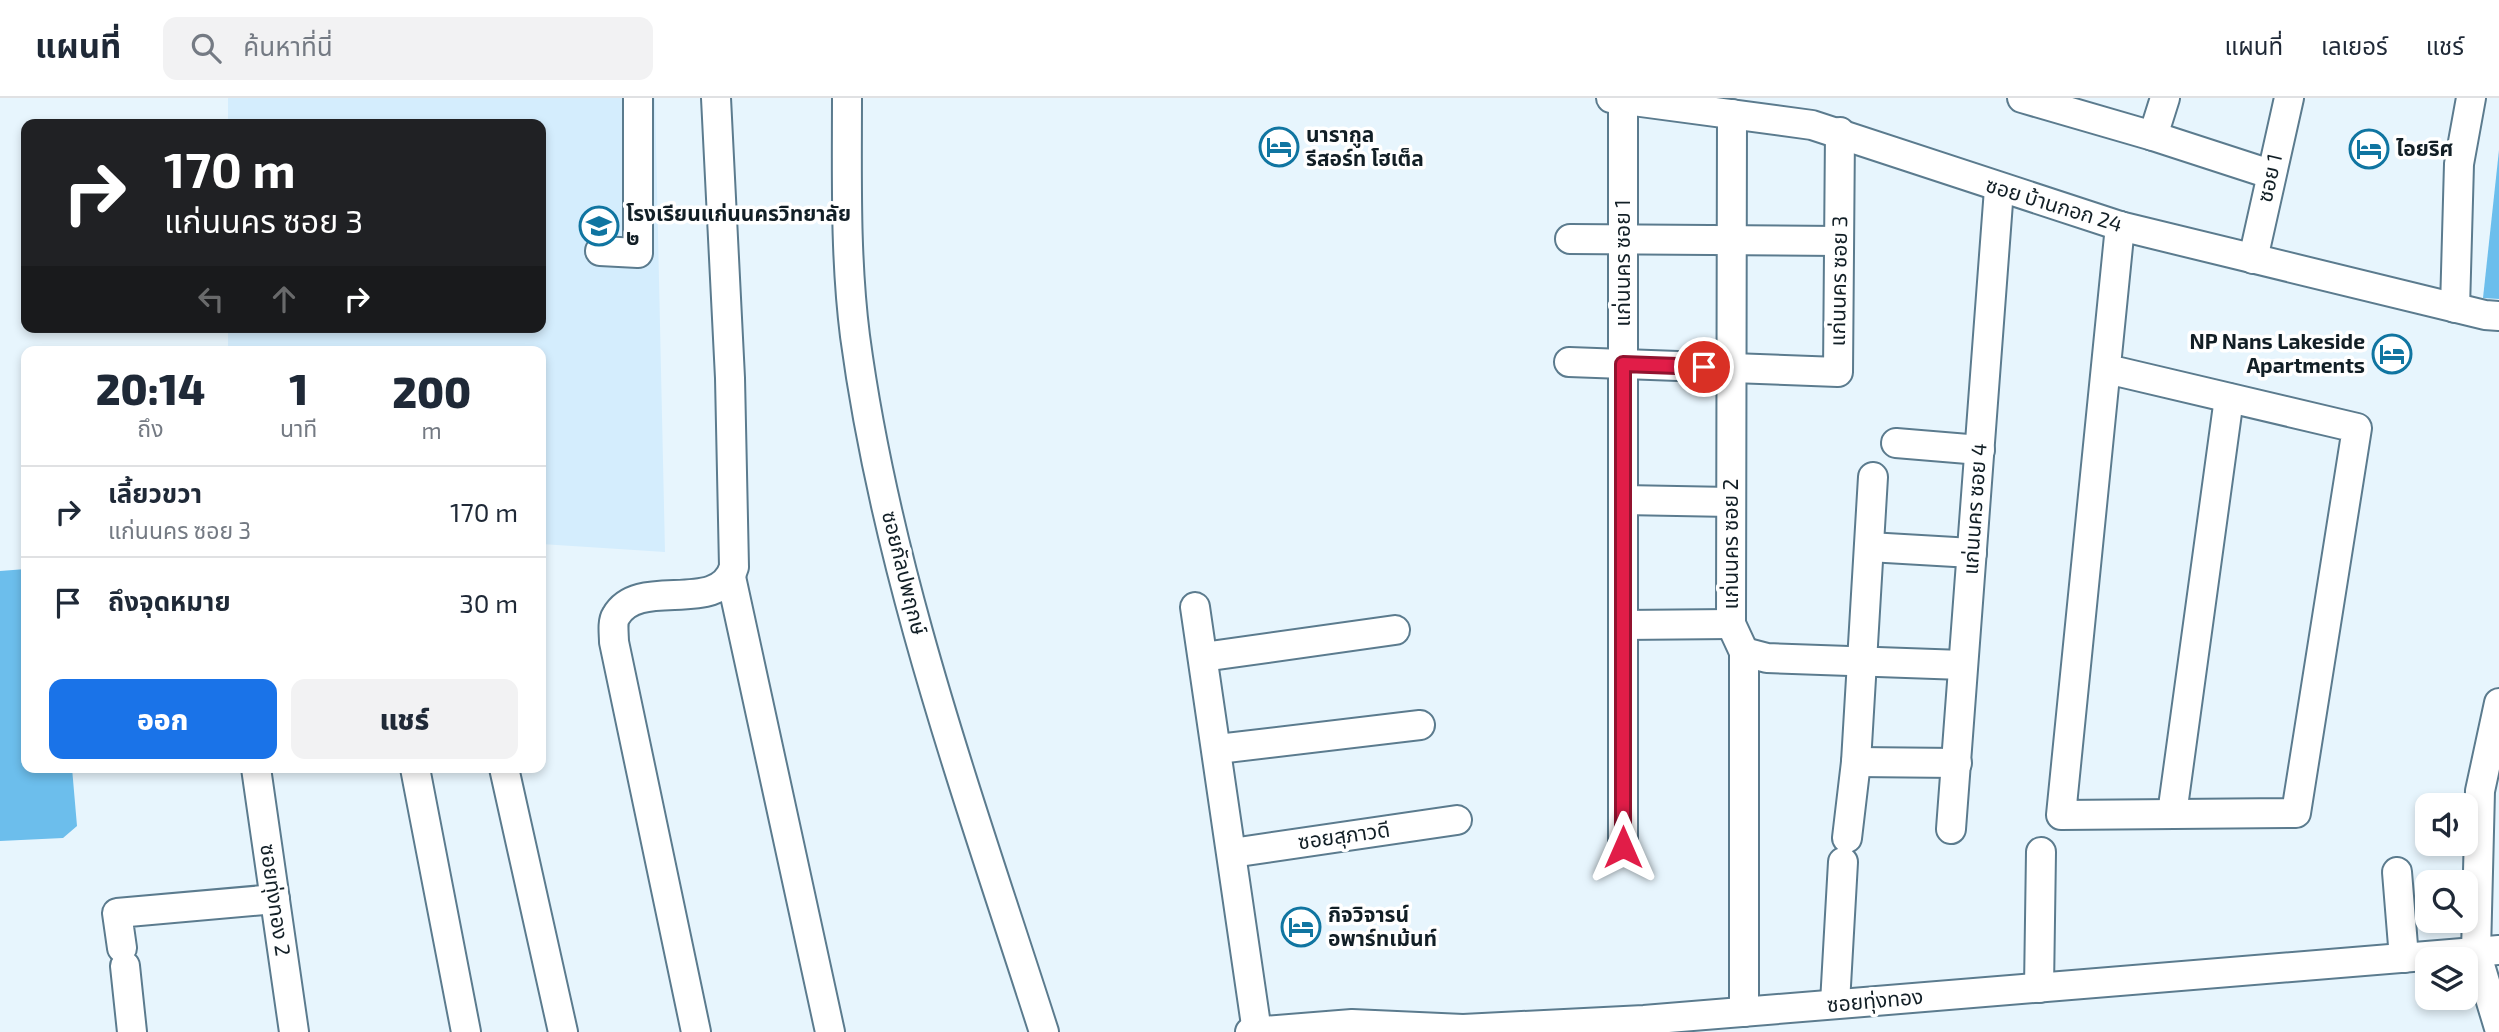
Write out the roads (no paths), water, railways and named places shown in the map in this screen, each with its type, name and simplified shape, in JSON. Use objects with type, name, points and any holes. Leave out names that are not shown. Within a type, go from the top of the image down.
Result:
[{"type":"street","points":[[600,251],[638,253],[638,98]]},
{"type":"street","points":[[716,98],[730,377],[734,567],[731,577],[830,1032]]},
{"type":"street","name":"ซอยกัลปพฤกษ์","points":[[847,98],[847,237],[855,335],[874,451],[929,674],[1044,1032]]},
{"type":"street","name":"ซอย บ้านกอก 24","points":[[1611,98],[1679,102],[1732,114],[1812,125],[2120,226],[2455,308],[2499,316]]},
{"type":"street","points":[[2153,136],[2165,98]]},
{"type":"street","name":"ซอย 1","points":[[2253,258],[2289,98]]},
{"type":"street","points":[[2455,308],[2459,164],[2471,98]]},
{"type":"street","name":"แก่นนคร ซอย 1","points":[[1623,99],[1623,847]]},
{"type":"street","points":[[2028,99],[2270,174]]},
{"type":"street","name":"แก่นนคร ซอย 2","points":[[1732,114],[1731,624],[1744,652],[1744,1012]]},
{"type":"street","name":"แก่นนคร ซอย 3","points":[[1569,362],[1838,372],[1840,132]]},
{"type":"street","name":"แก่นนคร ซอย 4","points":[[1951,829],[1999,188]]},
{"type":"street","points":[[2107,369],[2357,429],[2297,813],[2061,815],[2120,226]]},
{"type":"street","points":[[1570,239],[1839,241]]},
{"type":"street","points":[[2172,814],[2229,398]]},
{"type":"street","points":[[1896,443],[1980,450]]},
{"type":"street","points":[[1835,1003],[1845,850],[1856,762],[1873,477]]},
{"type":"street","points":[[1623,500],[1731,502]]},
{"type":"street","points":[[1869,547],[1972,553]]},
{"type":"street","points":[[696,1032],[614,642],[614,618],[625,606],[638,599],[706,591],[731,577]]},
{"type":"street","points":[[1195,607],[1218,749],[1257,1032]]},
{"type":"street","points":[[1623,625],[1731,624]]},
{"type":"street","points":[[1203,657],[1395,630]]},
{"type":"street","points":[[1744,652],[1767,658],[1964,665]]},
{"type":"street","points":[[2499,703],[2480,791],[2488,951],[2499,1028]]},
{"type":"street","points":[[1218,749],[1420,725]]},
{"type":"street","points":[[1856,762],[1958,763]]},
{"type":"street","name":"ซอยทุ่งทอง 2","points":[[257,773],[294,1032]]},
{"type":"street","points":[[416,773],[466,1032]]},
{"type":"street","points":[[504,773],[563,1032]]},
{"type":"street","name":"ซอยสุภาวดี","points":[[1232,853],[1457,820]]},
{"type":"street","points":[[2039,988],[2040,852]]},
{"type":"street","points":[[2397,872],[2404,958]]},
{"type":"street","points":[[132,1032],[117,913],[275,899]]},
{"type":"street","name":"ซอยทุ่งทอง","points":[[1250,1032],[1352,1024],[1463,1029],[1646,1026],[1835,1003],[2488,951]]},
{"type":"water","points":[[2499,150],[2499,299],[2483,298]]},
{"type":"water","points":[[21,569],[21,773],[72,773],[77,826],[63,838],[0,841],[0,571]]},
{"type":"place","name":"นารากูล รีสอร์ท โฮเต็ล","points":[[1279,147]]},
{"type":"place","name":"ไอยริศ","points":[[2369,149]]},
{"type":"place","name":"โรงเรียนแก่นนครวิทยาลัย ๒","points":[[599,226]]},
{"type":"place","name":"NP Nans Lakeside Apartments","points":[[2392,354]]},
{"type":"place","name":"กิจวิจารน์ อพาร์ทเม้นท์","points":[[1301,927]]}]
